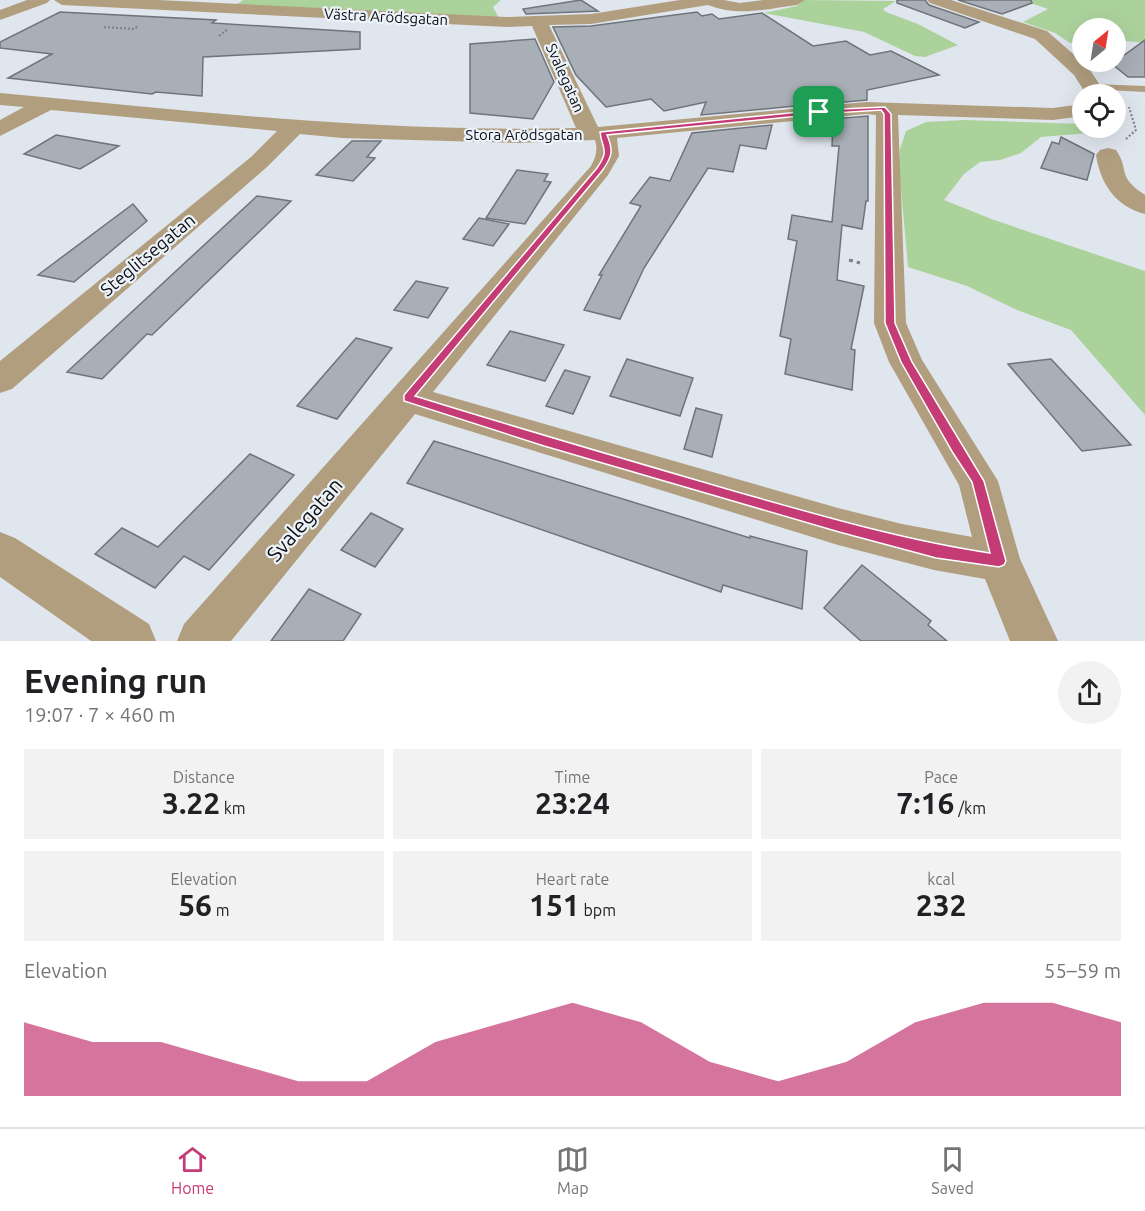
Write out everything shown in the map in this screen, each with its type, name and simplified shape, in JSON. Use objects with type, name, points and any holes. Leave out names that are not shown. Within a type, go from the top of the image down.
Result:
[{"type":"street","points":[[0,15],[42,0]]},
{"type":"street","name":"Västra Arödsgatan","points":[[62,0],[150,2],[421,20],[539,22],[631,14],[710,0],[727,7],[740,8],[797,0]]},
{"type":"street","points":[[935,0],[1041,35],[1053,44],[1089,84]]},
{"type":"street","name":"Svalegatan","points":[[201,641],[600,170],[609,156],[609,148],[596,134],[539,22]]},
{"type":"street","name":"Stora Arödsgatan","points":[[0,99],[294,127],[414,135],[596,134],[883,108],[1072,113]]},
{"type":"street","points":[[0,129],[46,104]]},
{"type":"street","points":[[883,108],[888,114],[890,323],[906,362],[978,481],[999,561],[1034,641]]},
{"type":"street","name":"Steglitsegatan","points":[[0,380],[259,162],[294,127]]},
{"type":"street","points":[[1116,147],[1110,172],[1116,184],[1125,194],[1145,206]]},
{"type":"street","points":[[408,398],[544,441],[839,526],[936,552],[999,561]]},
{"type":"street","points":[[0,552],[132,641]]},
{"type":"lane","points":[[1140,89],[1145,97]]},
{"type":"path","points":[[1116,147],[1136,130],[1126,102]]},
{"type":"green space","points":[[243,0],[501,0],[493,7],[499,18],[233,7]]},
{"type":"green space","points":[[803,0],[896,1],[883,9],[958,45],[925,57],[915,56],[864,32],[764,13],[797,6]]},
{"type":"green space","points":[[1022,0],[1145,0],[1145,43],[1126,41],[1126,18],[1072,18],[1072,43],[1070,43],[1055,33],[1023,22],[1048,9]]},
{"type":"green space","points":[[964,120],[1072,124],[1072,134],[1041,137],[1021,153],[1000,160],[980,162],[964,174],[944,200],[994,220],[1145,271],[1145,415],[1071,330],[1017,310],[967,286],[908,267],[899,168],[900,149],[906,131],[926,122]]},
{"type":"building","points":[[581,0],[598,11],[526,14],[523,9]]},
{"type":"building","points":[[897,0],[925,0],[929,5],[979,22],[965,28],[897,3]]},
{"type":"building","points":[[958,0],[1031,0],[1032,3],[1002,14]]},
{"type":"building","points":[[60,12],[216,20],[212,23],[360,32],[360,49],[203,57],[202,96],[156,92],[152,94],[8,78],[52,54],[0,48],[0,42]]},
{"type":"building","points":[[697,12],[702,16],[712,14],[719,19],[762,13],[813,46],[846,41],[870,55],[891,51],[939,75],[867,90],[867,100],[834,103],[834,97],[795,106],[701,115],[706,102],[664,111],[651,99],[606,107],[576,75],[553,27],[591,26]]},
{"type":"building","points":[[535,39],[554,82],[533,119],[470,113],[470,44]]},
{"type":"building","points":[[1145,40],[1145,77],[1128,77],[1122,72],[1126,72],[1126,54]]},
{"type":"building","points":[[868,116],[868,201],[866,201],[862,229],[842,225],[837,280],[864,286],[851,349],[855,350],[852,390],[785,374],[791,339],[780,336],[797,241],[788,239],[792,215],[832,222],[839,146],[832,146],[833,119]]},
{"type":"building","points":[[772,125],[766,149],[740,145],[733,172],[708,168],[644,268],[620,319],[584,310],[602,275],[599,275],[641,206],[630,203],[650,177],[670,181],[692,133]]},
{"type":"building","points":[[56,135],[119,146],[80,169],[24,154]]},
{"type":"building","points":[[1061,137],[1094,154],[1087,180],[1041,168],[1052,142],[1059,144]]},
{"type":"building","points":[[352,141],[381,141],[367,157],[375,158],[353,181],[316,175]]},
{"type":"building","points":[[517,170],[548,174],[544,181],[551,182],[525,224],[486,218]]},
{"type":"building","points":[[257,196],[291,201],[152,335],[147,334],[102,379],[67,372]]},
{"type":"building","points":[[133,204],[147,221],[74,282],[38,275]]},
{"type":"building","points":[[479,218],[509,224],[493,246],[463,239]]},
{"type":"building","points":[[416,281],[448,288],[428,318],[394,310]]},
{"type":"building","points":[[510,331],[564,345],[545,381],[487,365]]},
{"type":"building","points":[[356,338],[392,348],[337,419],[297,406]]},
{"type":"building","points":[[627,359],[693,378],[680,416],[610,396]]},
{"type":"building","points":[[1051,359],[1131,445],[1082,451],[1008,364]]},
{"type":"building","points":[[565,370],[590,377],[573,414],[546,406]]},
{"type":"building","points":[[696,408],[722,415],[712,457],[684,449]]},
{"type":"building","points":[[434,441],[750,538],[750,536],[807,551],[802,609],[723,585],[721,592],[407,483]]},
{"type":"building","points":[[250,454],[294,475],[209,570],[184,556],[155,588],[95,554],[122,528],[158,547]]},
{"type":"building","points":[[371,513],[403,529],[375,567],[341,550]]},
{"type":"building","points":[[862,565],[931,621],[928,625],[947,641],[861,641],[824,608]]},
{"type":"building","points":[[309,589],[361,614],[343,641],[271,641]]},
{"type":"route","points":[[883,108],[888,114],[890,323],[906,362],[978,481],[988,512],[999,561],[936,552],[839,526],[544,441],[408,398],[600,170],[609,156],[608,143],[603,133],[819,112],[883,108]]}]
